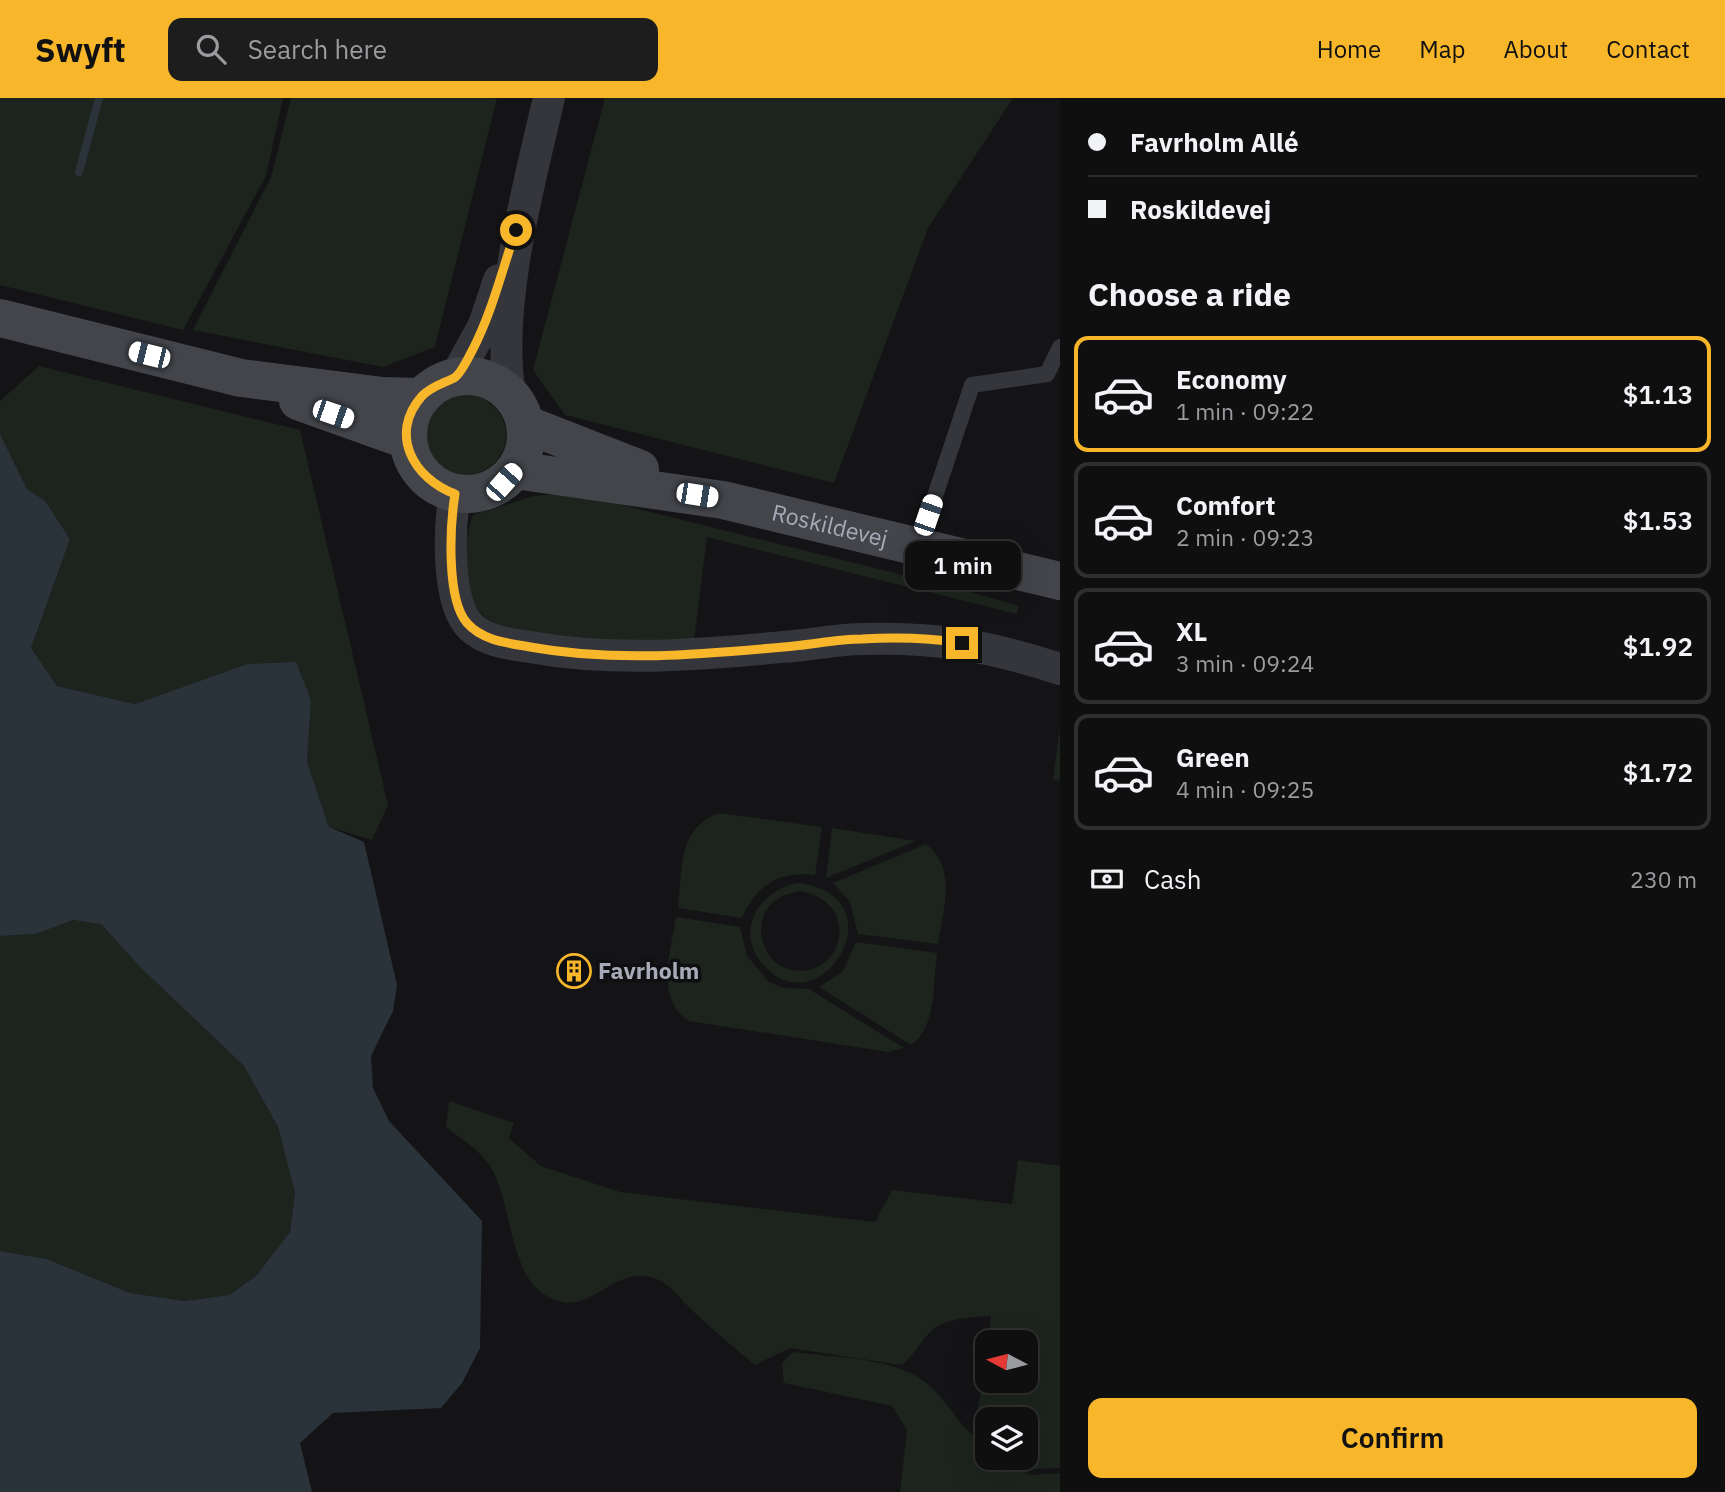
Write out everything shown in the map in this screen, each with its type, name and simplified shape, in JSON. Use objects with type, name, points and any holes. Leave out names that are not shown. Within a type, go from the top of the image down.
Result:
[{"type":"street","points":[[518,409],[481,377],[456,377],[433,386],[421,397],[413,410],[407,440],[412,459],[422,475],[437,487],[455,494],[472,495],[489,491],[504,482],[523,456],[518,409],[505,363],[506,332],[524,206],[549,98]]},
{"type":"street","points":[[456,377],[484,325],[524,206]]},
{"type":"street","points":[[0,318],[241,378],[407,440]]},
{"type":"street","points":[[241,378],[383,396],[421,397]]},
{"type":"street","name":"Roskildevej","points":[[518,409],[723,500]]},
{"type":"street","name":"Roskildevej","points":[[515,470],[723,500],[1060,581]]},
{"type":"street","points":[[455,494],[452,544],[458,610],[473,629],[502,642],[581,654],[663,657],[861,639],[941,640],[1005,650],[1060,669]]},
{"type":"lane","points":[[918,547],[972,385],[1047,374],[1060,347]]},
{"type":"shaded area","points":[[0,98],[283,98],[266,176],[183,330],[0,285]]},
{"type":"shaded area","points":[[291,98],[497,98],[435,347],[383,367],[193,330],[271,177]]},
{"type":"shaded area","points":[[605,98],[1013,98],[928,228],[834,483],[565,415],[533,370]]},
{"type":"shaded area","points":[[39,366],[300,430],[388,805],[372,840],[329,827],[307,762],[311,700],[247,664],[135,704],[57,686],[31,648],[70,539],[45,502],[27,489],[0,434],[0,401]]},
{"type":"shaded area","points":[[458,395],[474,395],[488,402],[499,413],[506,427],[503,450],[488,468],[474,475],[458,475],[444,468],[433,457],[426,443],[426,427],[433,413],[444,402]]},
{"type":"shaded area","points":[[0,434],[27,489],[45,501],[70,539],[31,648],[57,686],[135,704],[247,664],[296,662],[311,700],[307,762],[329,827],[364,842],[397,985],[393,1011],[371,1056],[373,1088],[389,1121],[482,1221],[480,1348],[462,1383],[441,1408],[333,1413],[300,1443],[312,1492],[0,1492],[0,1251],[47,1259],[130,1293],[185,1301],[229,1295],[256,1276],[290,1232],[295,1193],[278,1127],[244,1066],[139,966],[101,924],[73,920],[36,934],[0,936]]},
{"type":"shaded area","points":[[554,494],[603,500],[967,591],[1019,606],[1017,614],[707,537],[694,640],[584,640],[524,633],[500,626],[484,616],[470,595],[465,553],[473,515],[533,496]]},
{"type":"shaded area","points":[[1060,728],[1060,781],[1053,780]]},
{"type":"shaded area","points":[[719,813],[822,827],[815,875],[790,875],[770,883],[754,897],[742,918],[678,908],[682,865],[689,840],[705,820]]},
{"type":"shaded area","points":[[832,828],[916,841],[826,878]]},
{"type":"shaded area","points":[[926,844],[936,854],[945,877],[945,904],[938,944],[858,934],[850,902],[833,883]]},
{"type":"shaded area","points":[[798,883],[829,893],[845,911],[848,933],[841,954],[826,972],[806,982],[783,980],[761,962],[753,949],[750,936],[751,924],[763,902],[785,887]],"holes":[[[800,891],[821,898],[833,910],[839,925],[838,941],[832,955],[820,966],[804,971],[781,966],[770,956],[762,939],[762,921],[769,906],[782,896]]]},
{"type":"shaded area","points":[[676,917],[740,927],[747,956],[769,982],[784,988],[809,989],[904,1048],[888,1052],[689,1021],[678,1012],[668,987],[667,974]]},
{"type":"shaded area","points":[[73,920],[101,924],[139,966],[244,1066],[278,1127],[295,1193],[290,1232],[256,1276],[229,1295],[185,1301],[130,1293],[47,1259],[0,1251],[0,936],[36,934]]},
{"type":"shaded area","points":[[856,942],[937,953],[930,1015],[919,1037],[911,1045],[819,987],[843,971]]},
{"type":"shaded area","points":[[449,1101],[514,1123],[509,1138],[541,1166],[620,1192],[875,1222],[892,1190],[1012,1204],[1018,1160],[1060,1166],[1060,1468],[1038,1469],[1038,1407],[978,1407],[980,1393],[1038,1393],[1038,1330],[989,1330],[991,1316],[970,1317],[936,1327],[902,1365],[790,1348],[755,1365],[657,1279],[635,1276],[621,1280],[584,1300],[572,1303],[558,1301],[542,1293],[531,1282],[523,1268],[497,1180],[490,1166],[476,1150],[446,1127]]},
{"type":"shaded area","points":[[793,1352],[866,1360],[903,1370],[932,1388],[975,1436],[975,1470],[1022,1470],[1030,1475],[1060,1473],[1060,1492],[900,1492],[907,1430],[892,1406],[784,1383],[782,1363]]},
{"type":"waterway","points":[[79,172],[99,98]]},
{"type":"place","name":"Favrholm","points":[[574,971]]},
{"type":"route","points":[[516,230],[484,325],[471,353],[456,377],[433,386],[421,397],[408,425],[407,440],[412,459],[422,475],[437,487],[455,494],[452,512],[454,580],[458,610],[473,629],[502,642],[548,651],[663,657],[861,639],[941,640],[962,643]]}]
